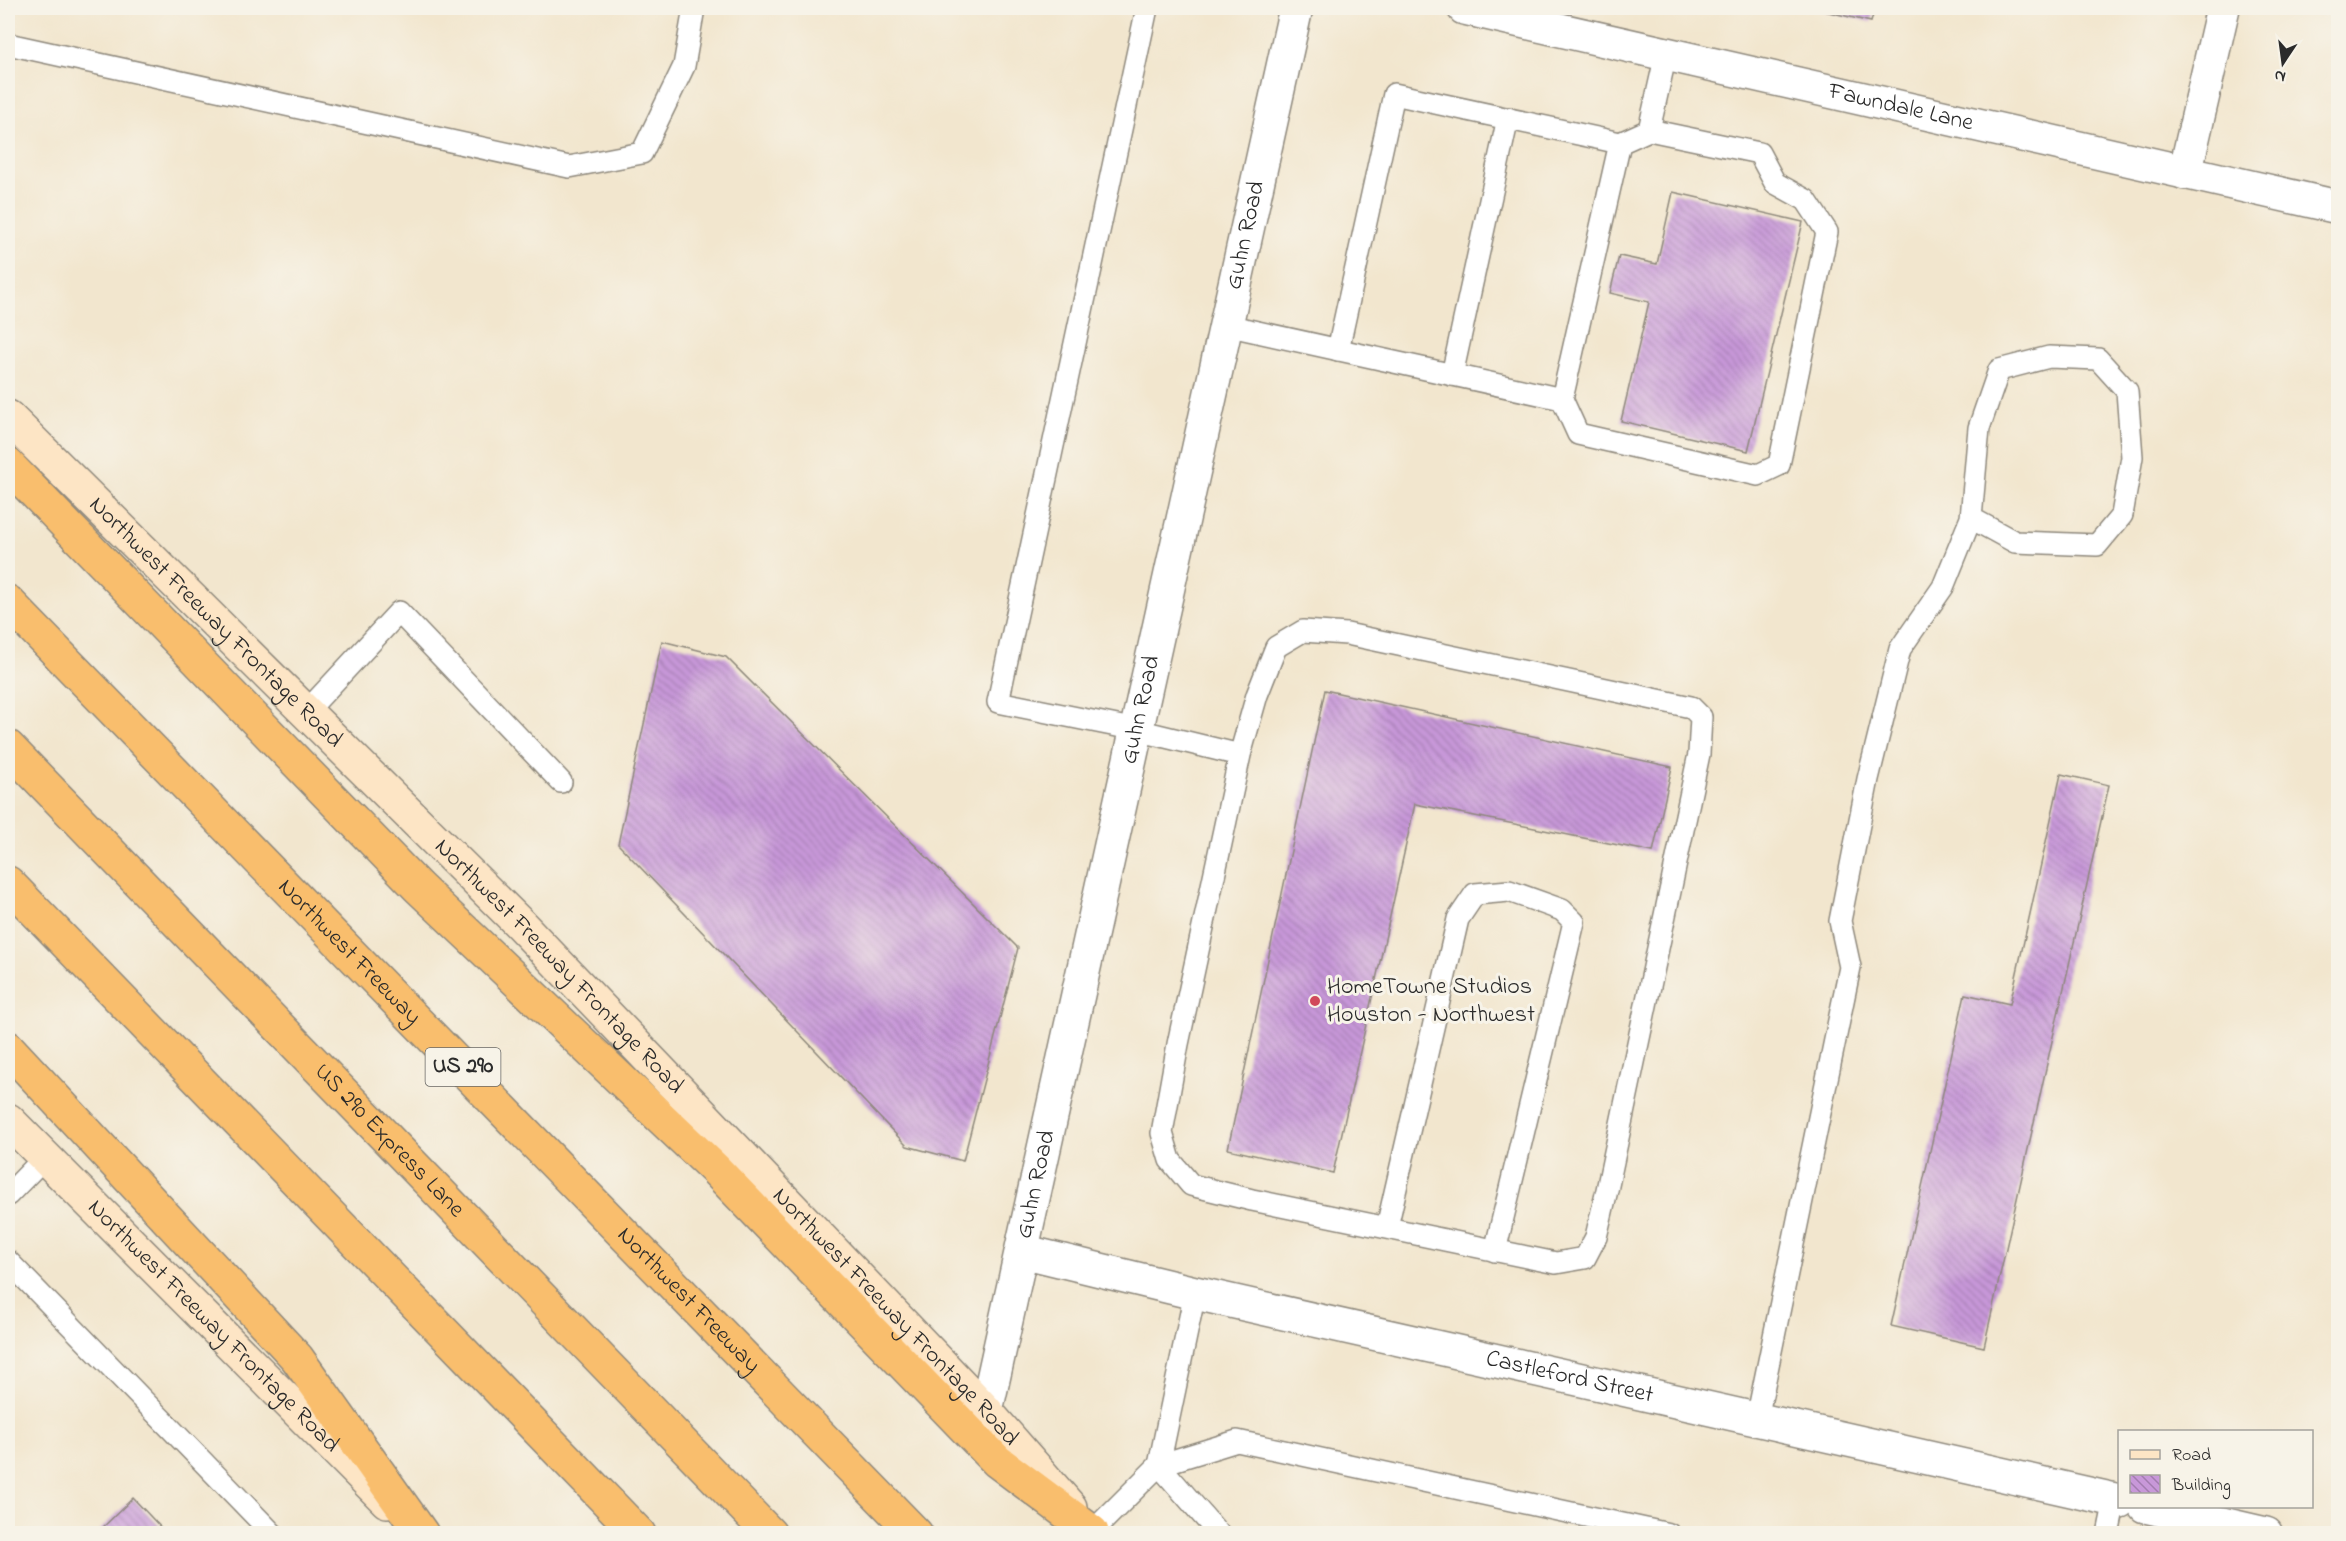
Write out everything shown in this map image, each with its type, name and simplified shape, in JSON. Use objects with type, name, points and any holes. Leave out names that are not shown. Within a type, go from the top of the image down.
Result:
[{"type":"highway","points":[[8,465],[418,887],[715,1169],[997,1461],[1093,1533]]},
{"type":"highway","name":"Northwest Freeway","points":[[8,602],[916,1533]]},
{"type":"highway","name":"US 290 Express Lane","points":[[8,747],[770,1533]]},
{"type":"highway","points":[[8,883],[639,1533]]},
{"type":"highway","points":[[8,1048],[297,1358],[421,1533]]},
{"type":"main road","name":"Northwest Freeway Frontage Road","points":[[8,417],[519,923],[986,1412],[1093,1533]]},
{"type":"main road","name":"Northwest Freeway Frontage Road","points":[[8,1120],[421,1533]]},
{"type":"street","name":"Guhn Road","points":[[986,1412],[1296,8]]},
{"type":"street","name":"Fawndale Lane","points":[[1464,8],[2338,207]]},
{"type":"street","points":[[2185,173],[2223,8]]},
{"type":"street","name":"Castleford Street","points":[[1022,1251],[1194,1293],[2118,1500]]},
{"type":"street","name":"Castleford Street","points":[[2154,1508],[2266,1533]]},
{"type":"lane","points":[[8,44],[569,167],[642,153],[684,66],[694,8]]},
{"type":"lane","points":[[1147,8],[998,702],[1137,730],[1240,755]]},
{"type":"lane","points":[[1648,130],[1666,54]]},
{"type":"lane","points":[[1338,350],[1394,94],[1620,142],[1648,130],[1758,153],[1775,183],[1806,200],[1827,232],[1779,465],[1758,475],[1578,434],[1562,399],[1620,142]]},
{"type":"lane","points":[[1452,375],[1508,118]]},
{"type":"lane","points":[[1226,325],[1562,399]]},
{"type":"lane","points":[[1757,1419],[1850,967],[1840,921],[1871,768],[1900,649],[1943,587],[1971,518],[1979,428],[1999,370],[2049,357],[2098,359],[2127,391],[2132,457],[2122,515],[2097,545],[2015,542],[1971,518]]},
{"type":"lane","points":[[306,712],[399,612],[561,782]]},
{"type":"lane","points":[[1303,631],[1347,634],[1690,707],[1701,717],[1699,754],[1686,818],[1596,1237],[1585,1258],[1556,1263],[1252,1200],[1191,1185],[1170,1160],[1162,1133],[1178,1044],[1240,755],[1257,695],[1276,647],[1303,631]]},
{"type":"lane","points":[[1387,1227],[1458,919],[1475,894],[1509,891],[1563,910],[1574,922],[1495,1251]]},
{"type":"lane","points":[[8,1195],[44,1158]]},
{"type":"lane","points":[[8,1261],[273,1533]]},
{"type":"lane","points":[[1159,1465],[1194,1293]]},
{"type":"lane","points":[[1093,1533],[1159,1465],[1237,1441],[1669,1533]]},
{"type":"lane","points":[[1159,1465],[1219,1533]]},
{"type":"lane","points":[[2109,1533],[2124,1508]]},
{"type":"building","points":[[1812,8],[1875,8],[1871,22]]},
{"type":"building","points":[[1673,192],[1803,222],[1748,451],[1621,421],[1649,302],[1610,293],[1619,256],[1657,264]]},
{"type":"building","points":[[662,641],[726,657],[1018,948],[963,1161],[907,1146],[618,844]]},
{"type":"building","name":"HomeTowne Studios Houston - Northwest","points":[[1325,690],[1672,767],[1653,852],[1415,804],[1333,1173],[1228,1149]]},
{"type":"building","points":[[2061,774],[2109,785],[1984,1347],[1891,1326],[1965,994],[2010,1004]]},
{"type":"building","points":[[133,1498],[167,1534],[96,1534]]},
{"type":"place","name":"HomeTowne Studios Houston - Northwest","points":[[1315,1001]]}]
